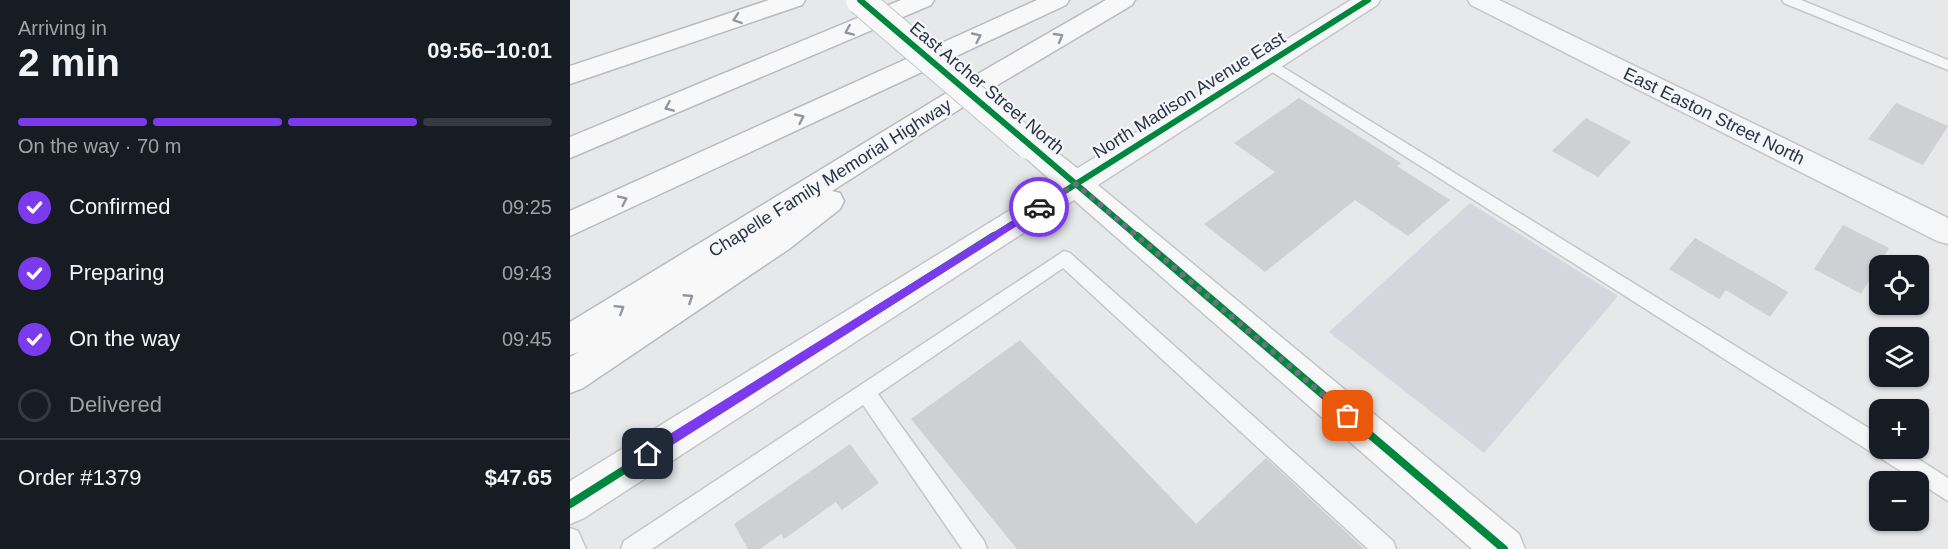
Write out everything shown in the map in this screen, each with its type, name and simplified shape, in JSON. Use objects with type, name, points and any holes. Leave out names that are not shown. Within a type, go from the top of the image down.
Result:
[{"type":"main road","points":[[570,75],[793,0]]},
{"type":"main road","name":"East Archer Street North","points":[[860,0],[1504,549]]},
{"type":"main road","points":[[570,148],[922,0]]},
{"type":"main road","points":[[570,224],[1057,0]]},
{"type":"main road","name":"Chapelle Family Memorial Highway","points":[[570,340],[990,78],[1123,0]]},
{"type":"main road","points":[[570,377],[778,240],[990,78]]},
{"type":"main road","name":"North Madison Avenue East","points":[[570,504],[1076,184]]},
{"type":"street","name":"North Madison Avenue East","points":[[1076,184],[1368,0]]},
{"type":"street","name":"East Easton Street North","points":[[1480,0],[1948,232]]},
{"type":"lane","points":[[1789,0],[1948,65]]},
{"type":"lane","points":[[1268,63],[1869,440]]},
{"type":"lane","points":[[632,549],[1064,258],[1385,549]]},
{"type":"lane","points":[[865,392],[976,549]]},
{"type":"lane","points":[[1899,459],[1948,490]]},
{"type":"lane","points":[[570,538],[575,549]]},
{"type":"shaded area","points":[[1470,203],[1618,296],[1484,453],[1329,332]]},
{"type":"building","points":[[1299,98],[1401,163],[1397,166],[1450,200],[1408,236],[1355,200],[1265,272],[1204,224],[1275,172],[1234,143]]},
{"type":"building","points":[[1896,103],[1948,126],[1923,165],[1868,139]]},
{"type":"building","points":[[1586,118],[1631,142],[1598,177],[1552,151]]},
{"type":"building","points":[[1843,225],[1889,248],[1885,255],[1869,255],[1869,281],[1861,294],[1814,269]]},
{"type":"building","points":[[1695,238],[1788,292],[1770,317],[1726,290],[1719,299],[1669,269]]},
{"type":"building","points":[[1020,340],[1196,524],[1266,458],[1364,549],[1017,549],[911,419]]},
{"type":"building","points":[[850,444],[879,483],[842,510],[836,502],[784,539],[781,534],[760,549],[748,549],[734,524]]},
{"type":"cycle path","points":[[860,0],[1504,549]]},
{"type":"cycle path","points":[[570,504],[1368,0]]},
{"type":"way so far","points":[[1039,207],[1076,184],[1348,416]]},
{"type":"route","points":[[648,454],[1039,207]]}]
